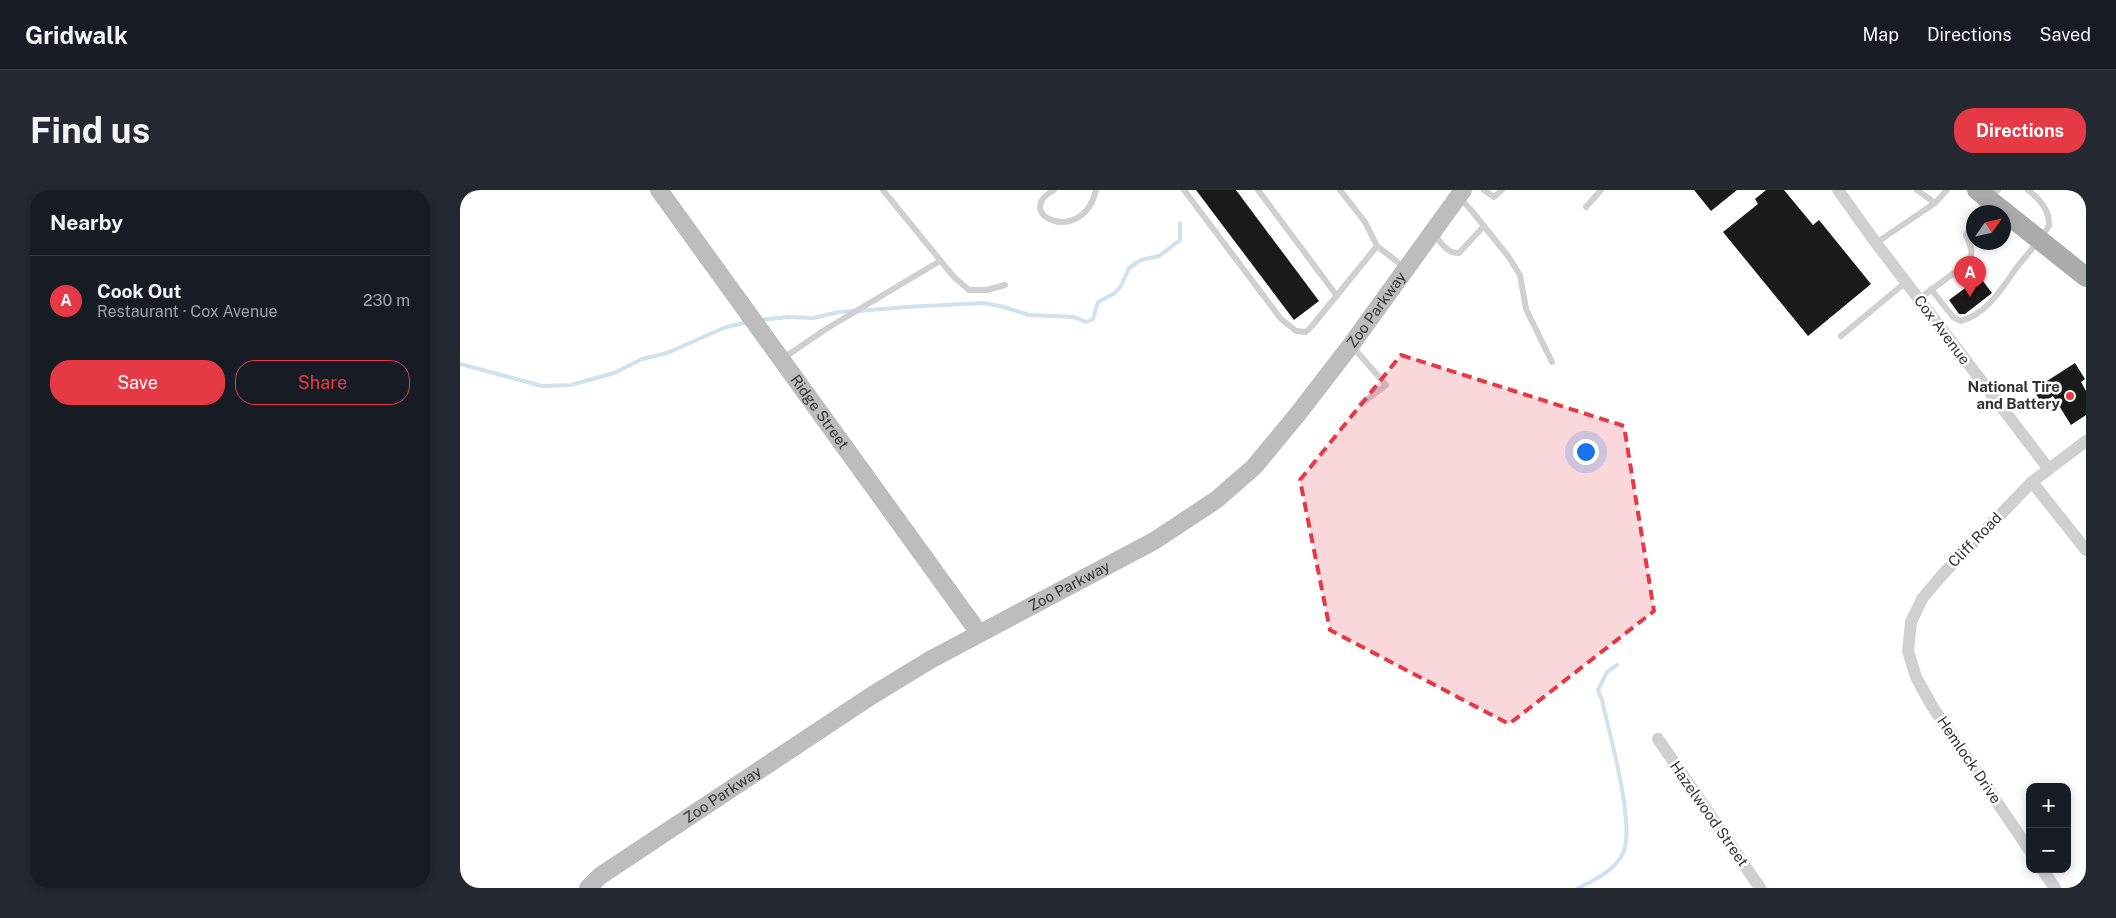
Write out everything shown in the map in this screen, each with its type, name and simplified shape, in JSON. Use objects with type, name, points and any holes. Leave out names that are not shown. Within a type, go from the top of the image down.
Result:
[{"type":"main road","name":"Ridge Street","points":[[659,190],[980,633]]},
{"type":"main road","name":"Zoo Parkway","points":[[588,888],[600,876],[871,696],[980,633],[1154,541],[1216,500],[1254,467],[1351,345],[1461,193]]},
{"type":"main road","points":[[1985,198],[2086,277]]},
{"type":"street","points":[[460,193],[466,190]]},
{"type":"street","name":"Cox Avenue","points":[[1838,190],[1876,243],[2048,468]]},
{"type":"street","name":"Cliff Road","points":[[1913,666],[1908,651],[1911,622],[1922,598],[2032,482],[2086,441]]},
{"type":"street","points":[[2032,482],[2086,550]]},
{"type":"street","name":"Hemlock Drive","points":[[1913,666],[1916,677],[1932,706],[2026,845]]},
{"type":"street","name":"Hazelwood Street","points":[[1658,739],[1760,888]]},
{"type":"street","points":[[2045,873],[2055,888]]},
{"type":"lane","points":[[883,190],[940,261],[969,290],[987,290],[1005,285]]},
{"type":"lane","points":[[1054,190],[1046,194],[1041,201],[1040,211],[1045,218],[1059,223],[1072,220],[1086,212],[1096,190]]},
{"type":"lane","points":[[1184,190],[1288,327],[1296,331],[1306,332],[1377,246]]},
{"type":"lane","points":[[1258,190],[1337,296]]},
{"type":"lane","points":[[1340,190],[1365,222],[1377,246],[1406,268]]},
{"type":"lane","points":[[1484,190],[1494,197],[1502,190]]},
{"type":"lane","points":[[1586,207],[1601,190]]},
{"type":"lane","points":[[1917,190],[1934,203]]},
{"type":"lane","points":[[1876,243],[1934,203],[1947,190]]},
{"type":"lane","points":[[1932,289],[1953,317],[1961,321],[1969,319],[1998,295],[2010,276],[2040,240],[2049,226],[2050,216],[2045,207],[2030,190]]},
{"type":"lane","points":[[1461,193],[1508,256],[1520,276],[1526,309],[1552,362]]},
{"type":"lane","points":[[1433,233],[1447,249],[1455,254],[1459,253],[1484,226]]},
{"type":"lane","points":[[1919,298],[1966,264],[1971,258],[1972,250]]},
{"type":"lane","points":[[781,360],[826,329],[940,261]]},
{"type":"lane","points":[[1841,336],[1906,282]]},
{"type":"lane","points":[[1351,345],[1386,384],[1361,404]]},
{"type":"highlighted area","points":[[1401,355],[1624,426],[1654,611],[1509,724],[1330,630],[1300,480]]},
{"type":"building","points":[[1196,190],[1236,190],[1319,301],[1294,320]]},
{"type":"building","points":[[1694,190],[1737,190],[1711,211]]},
{"type":"building","points":[[1766,190],[1784,190],[1813,225],[1819,220],[1871,284],[1808,336],[1723,232],[1758,204],[1755,199]]},
{"type":"building","points":[[1980,277],[1992,293],[1965,314],[1959,314],[1949,300]]},
{"type":"building","points":[[2075,363],[2085,379],[2081,382],[2086,391],[2086,415],[2071,425],[2053,396],[2042,403],[2033,390]]},
{"type":"waterway","points":[[859,311],[984,303],[1029,315],[1074,317],[1086,322],[1093,319],[1098,302],[1115,293],[1121,286],[1129,268],[1141,260],[1159,256],[1180,240],[1180,223]]},
{"type":"waterway","points":[[760,320],[788,317],[813,318],[852,311]]},
{"type":"waterway","points":[[460,364],[542,386],[571,385],[614,373],[642,359],[667,353],[726,327],[748,322]]},
{"type":"waterway","points":[[1578,888],[1610,869],[1620,859],[1626,840],[1624,801],[1620,778],[1598,690],[1607,672],[1617,665]]},
{"type":"place","name":"Cook Out","points":[[1970,297]]},
{"type":"place","name":"National Tire and Battery","points":[[2070,396]]}]
